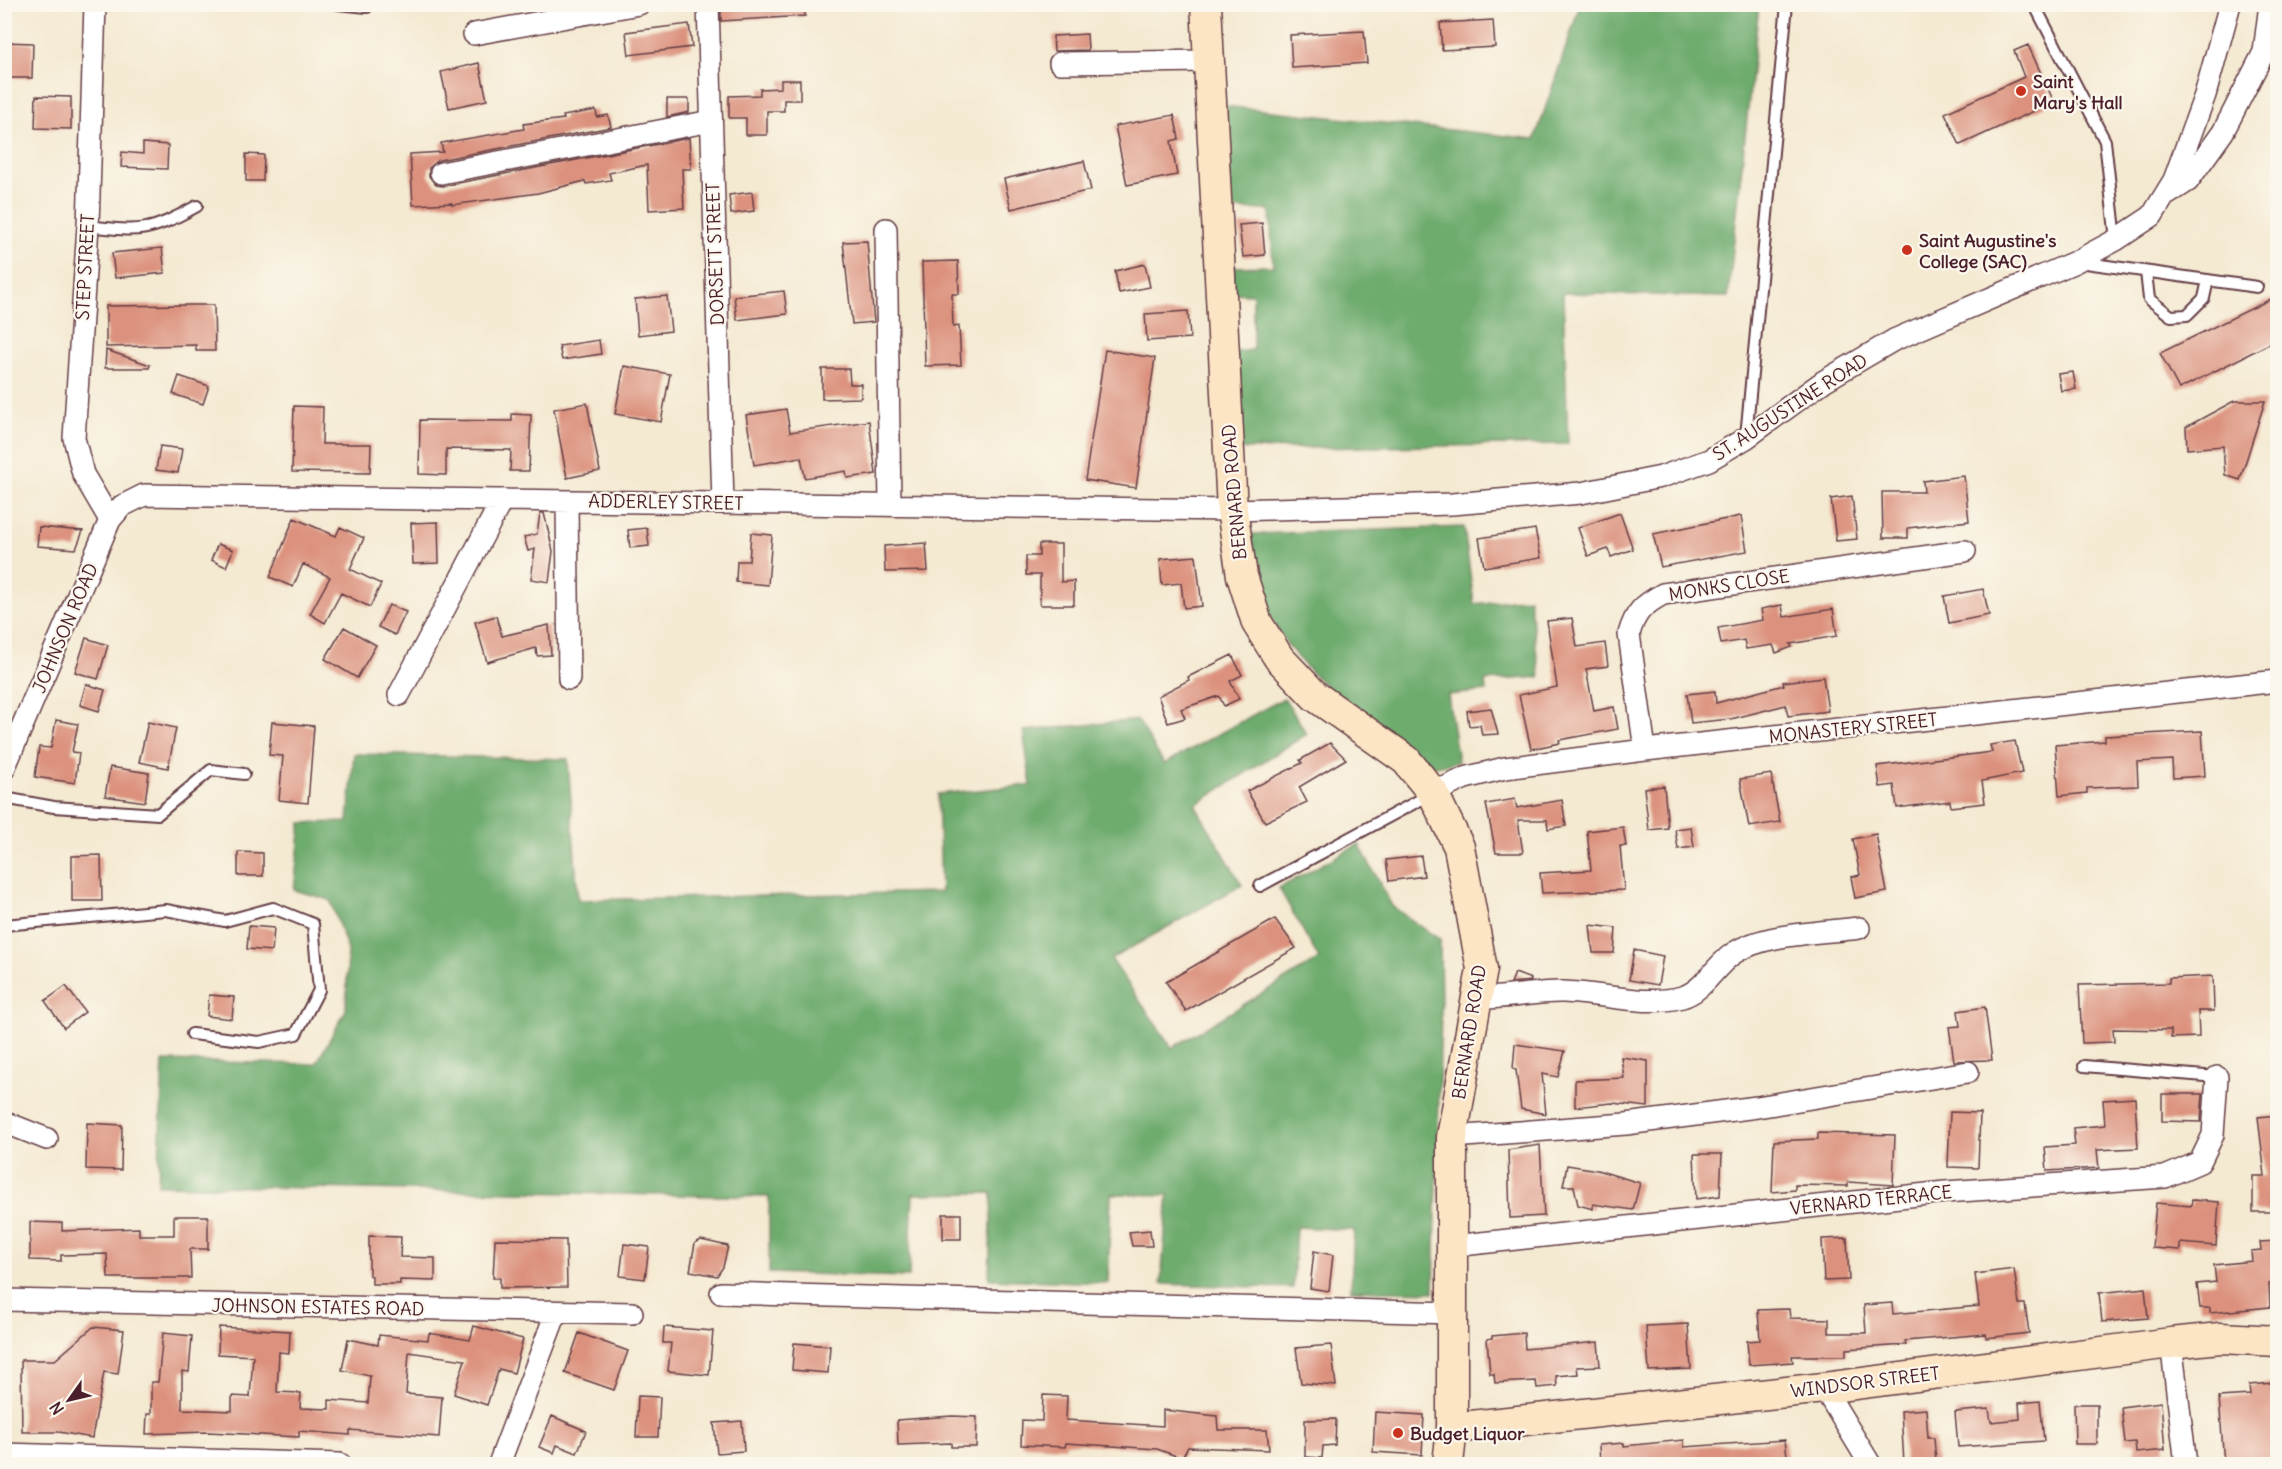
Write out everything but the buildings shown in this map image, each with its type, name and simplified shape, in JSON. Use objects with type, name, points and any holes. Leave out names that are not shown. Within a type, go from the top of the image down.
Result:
[{"type":"main road","name":"BERNARD ROAD","points":[[1206,4],[1232,510],[1242,576],[1257,623],[1279,658],[1315,696],[1406,760],[1433,793],[1459,847],[1482,969],[1452,1137],[1452,1428],[1449,1464]]},
{"type":"main road","name":"WINDSOR STREET","points":[[1452,1428],[1824,1388],[2171,1343],[2220,1338],[2277,1341]]},
{"type":"street","name":"STEP STREET","points":[[95,4],[88,226],[74,438],[83,474],[110,520]]},
{"type":"street","points":[[474,34],[639,4]]},
{"type":"street","name":"DORSETT STREET","points":[[708,4],[723,503]]},
{"type":"street","points":[[2165,196],[2174,180],[2205,95],[2230,4]]},
{"type":"street","points":[[2165,196],[2188,181],[2223,132],[2264,52],[2270,4]]},
{"type":"street","points":[[1060,63],[1209,61]]},
{"type":"street","points":[[441,173],[711,121]]},
{"type":"street","name":"ST. AUGUSTINE ROAD","points":[[1232,510],[1452,504],[1581,493],[1661,477],[1709,460],[1746,438],[1824,381],[1894,340],[2075,262],[2116,240],[2152,216],[2165,196]]},
{"type":"street","points":[[886,229],[890,505]]},
{"type":"street","name":"ADDERLEY STREET","points":[[110,520],[122,506],[144,495],[1232,510]]},
{"type":"street","points":[[399,695],[502,500]]},
{"type":"street","points":[[567,501],[569,679]]},
{"type":"street","name":"JOHNSON ROAD","points":[[4,769],[11,738],[110,520]]},
{"type":"street","name":"MONKS CLOSE","points":[[1645,750],[1629,634],[1634,617],[1642,605],[1663,594],[1965,551]]},
{"type":"street","name":"MONASTERY STREET","points":[[1433,793],[1465,778],[1505,768],[1645,750],[2277,681]]},
{"type":"street","points":[[1477,998],[1502,999],[1562,991],[1653,999],[1681,997],[1694,992],[1732,955],[1746,946],[1859,928]]},
{"type":"street","points":[[1452,1137],[1637,1122],[1757,1107],[1968,1072]]},
{"type":"street","name":"VERNARD TERRACE","points":[[1453,1246],[1946,1192],[2165,1176],[2200,1162],[2212,1135],[2217,1077]]},
{"type":"street","points":[[4,1122],[47,1139]]},
{"type":"street","points":[[722,1293],[1452,1313]]},
{"type":"street","name":"JOHNSON ESTATES ROAD","points":[[4,1300],[632,1313]]},
{"type":"street","points":[[499,1464],[556,1313]]},
{"type":"street","points":[[2171,1343],[2186,1464]]},
{"type":"street","points":[[1824,1388],[1870,1464]]},
{"type":"street","points":[[4,1454],[340,1464]]},
{"type":"lane","points":[[338,4],[367,7]]},
{"type":"lane","points":[[1746,438],[1787,4]]},
{"type":"lane","points":[[2034,4],[2105,141],[2116,240]]},
{"type":"lane","points":[[88,226],[138,231],[156,227],[197,206]]},
{"type":"lane","points":[[2075,262],[2257,287]]},
{"type":"lane","points":[[2146,272],[2149,299],[2170,316],[2187,315],[2204,298],[2208,280]]},
{"type":"lane","points":[[4,798],[54,807],[158,814],[211,770],[244,774]]},
{"type":"lane","points":[[1260,886],[1433,793]]},
{"type":"lane","points":[[4,926],[166,910],[225,921],[273,908],[313,924],[319,990],[296,1034],[259,1042],[192,1034]]},
{"type":"lane","points":[[2084,1066],[2217,1077]]},
{"type":"green space","points":[[1580,5],[1759,5],[1728,297],[1563,293],[1568,444],[1239,449],[1235,352],[1253,350],[1253,294],[1233,293],[1232,267],[1273,266],[1270,210],[1229,209],[1225,106],[1535,139]]},
{"type":"green space","points":[[1464,527],[1474,604],[1529,598],[1540,677],[1485,681],[1486,691],[1448,695],[1458,762],[1430,767],[1330,690],[1287,643],[1270,617],[1259,588],[1251,534]]},
{"type":"green space","points":[[1284,698],[1307,734],[1195,805],[1242,885],[1111,959],[1172,1048],[1319,959],[1279,888],[1359,844],[1392,906],[1440,940],[1441,1012],[1434,1292],[1351,1290],[1354,1230],[1296,1227],[1293,1288],[1161,1284],[1168,1195],[1111,1194],[1108,1283],[989,1279],[992,1193],[913,1194],[909,1277],[769,1273],[769,1197],[158,1185],[163,1061],[316,1064],[346,1010],[348,950],[330,900],[294,890],[301,823],[348,822],[354,754],[568,759],[578,900],[941,892],[938,794],[1031,785],[1023,731],[1138,720],[1164,764]]},
{"type":"place","name":"Saint Mary's Hall","points":[[2021,91]]},
{"type":"place","name":"Saint Augustine's College (SAC)","points":[[1907,250]]},
{"type":"place","name":"Budget Liquor","points":[[1398,1433]]}]
